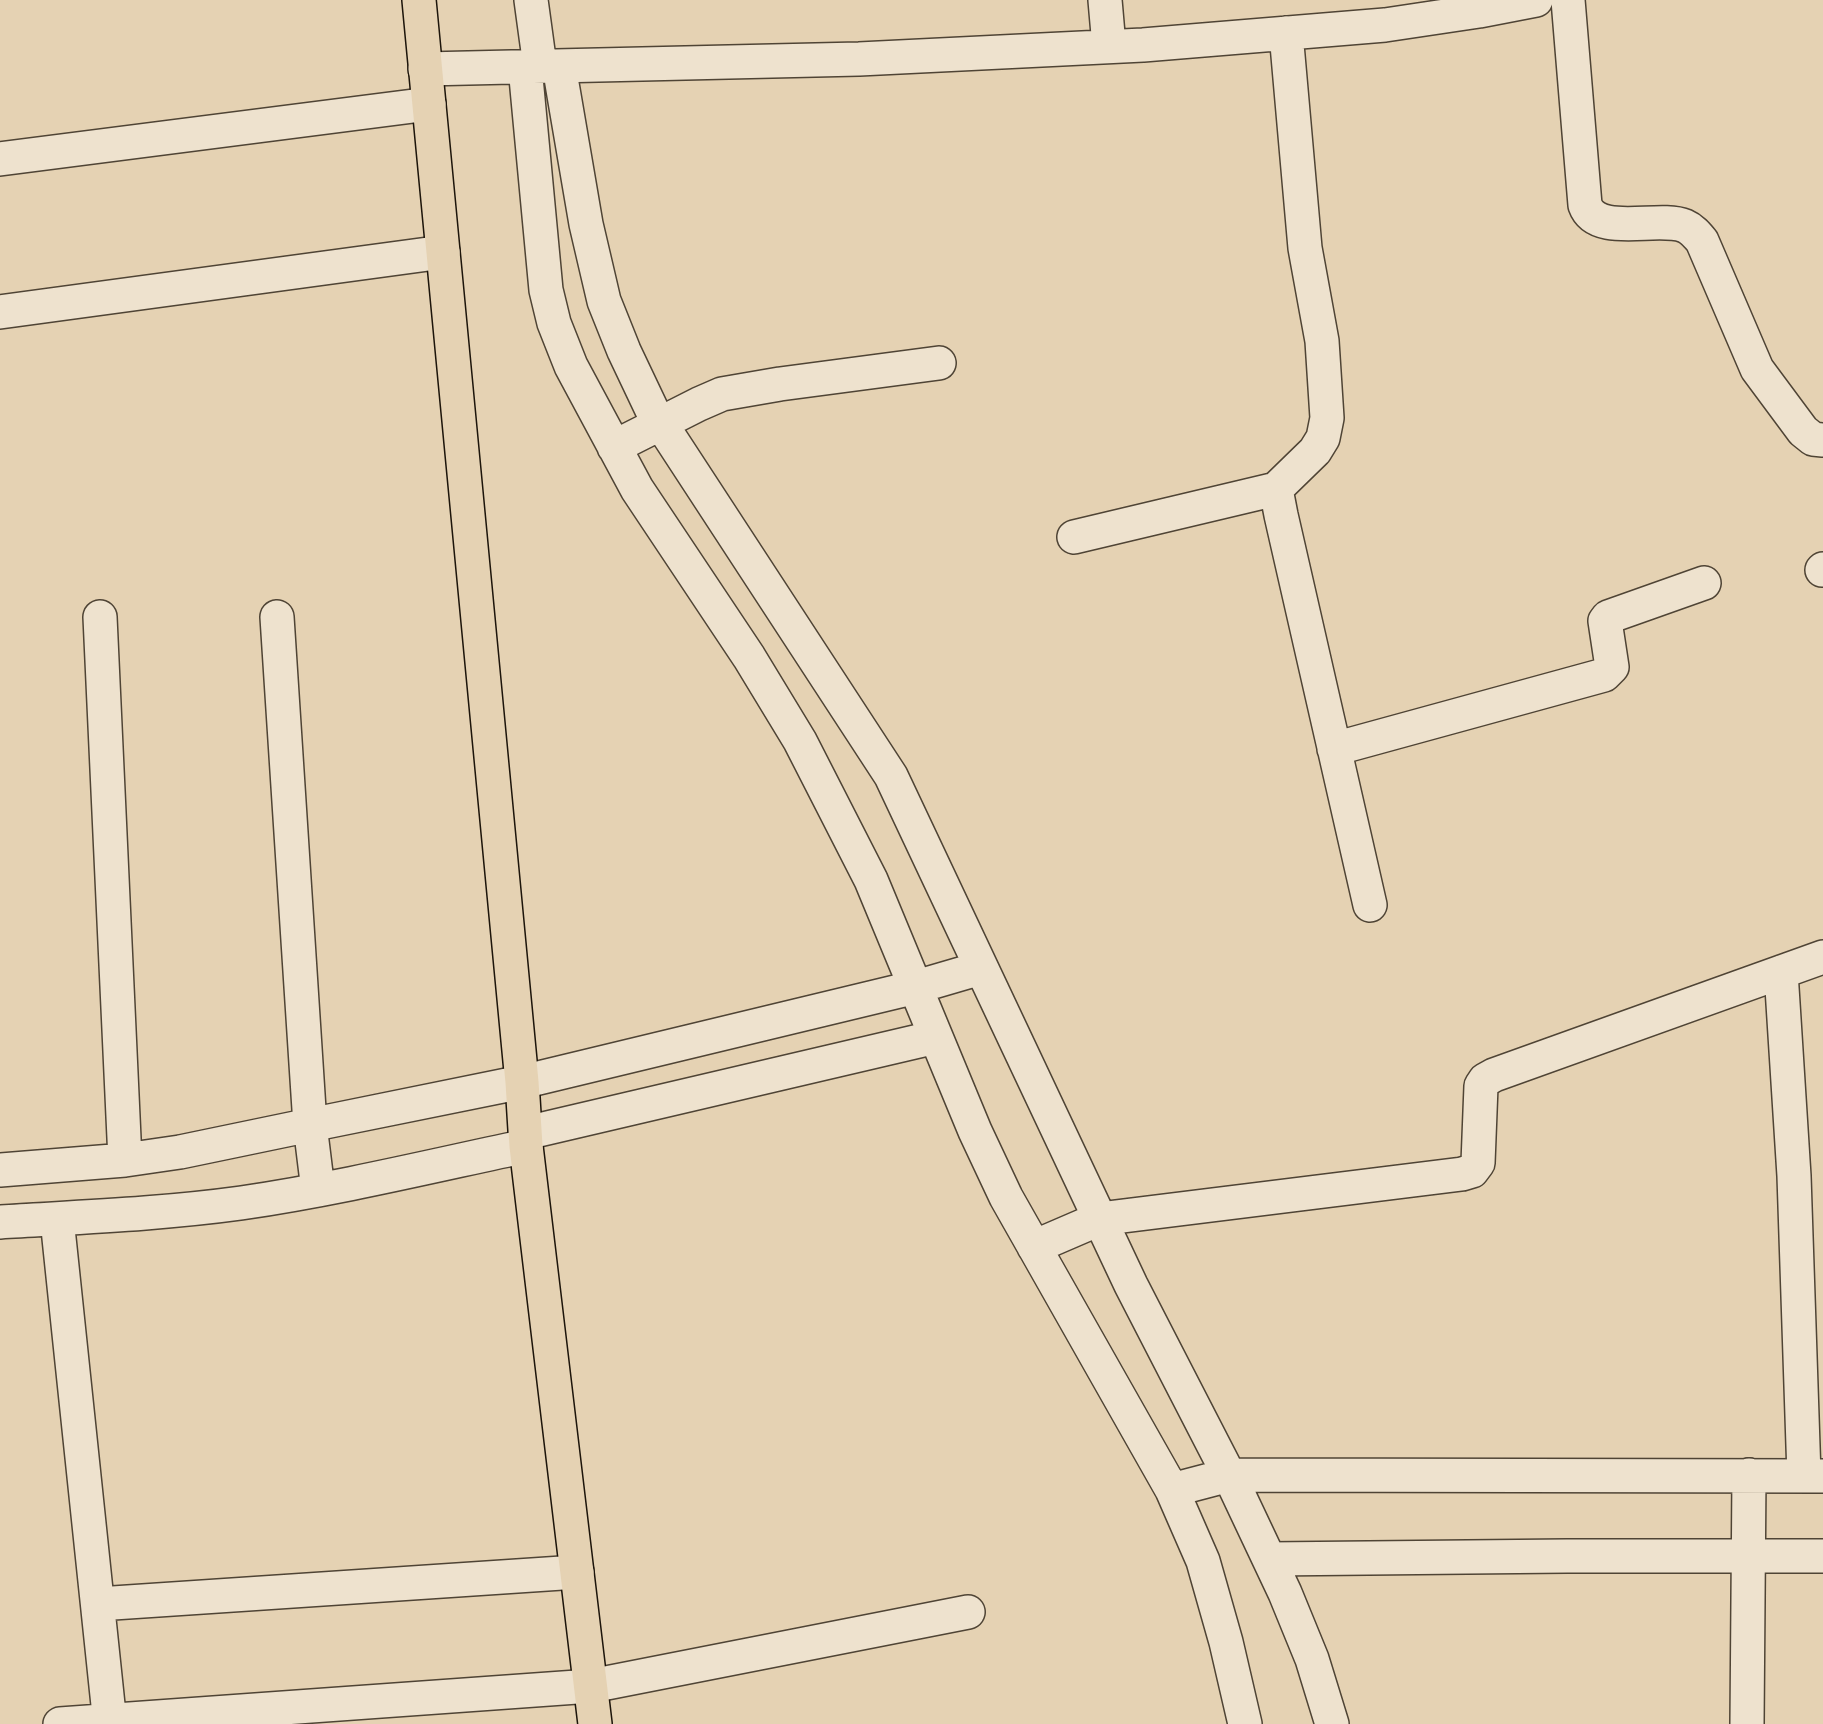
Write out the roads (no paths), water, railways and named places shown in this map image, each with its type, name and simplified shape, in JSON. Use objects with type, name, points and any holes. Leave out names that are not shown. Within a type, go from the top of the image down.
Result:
[{"type":"main road","points":[[419,0],[526,1139],[595,1724]]},
{"type":"street","points":[[531,0],[541,66],[586,224],[604,301],[624,351],[652,410],[891,776],[1131,1286],[1229,1475],[1269,1559],[1312,1659],[1332,1724]]},
{"type":"street","points":[[1105,0],[1109,46]]},
{"type":"street","points":[[425,69],[859,59],[1109,46],[1386,25],[1479,5],[1536,0]]},
{"type":"street","points":[[1568,0],[1585,206],[1588,213],[1597,220],[1612,223],[1674,223],[1693,231],[1702,240],[1757,369],[1803,432],[1813,439],[1823,440]]},
{"type":"street","points":[[1074,537],[1276,489],[1314,451],[1323,438],[1327,418],[1322,340],[1305,248],[1286,33]]},
{"type":"street","points":[[541,66],[546,290],[554,323],[571,366],[637,489],[749,657],[800,741],[871,880],[975,1131],[1006,1197],[1172,1490],[1203,1561],[1226,1642],[1245,1724]]},
{"type":"street","points":[[0,159],[429,104]]},
{"type":"street","points":[[0,312],[443,252]]},
{"type":"street","points":[[614,447],[722,394],[750,388],[939,363]]},
{"type":"street","points":[[1276,489],[1370,904]]},
{"type":"street","points":[[1334,749],[1604,675],[1612,667],[1605,627],[1608,617],[1704,583]]},
{"type":"street","points":[[100,617],[125,1160]]},
{"type":"street","points":[[277,617],[310,1125],[318,1190]]},
{"type":"street","points":[[1034,1247],[1099,1219],[1472,1171],[1478,1163],[1481,1086],[1485,1080],[1823,957]]},
{"type":"street","points":[[0,1170],[125,1160],[180,1152],[522,1082],[916,987],[981,968]]},
{"type":"street","points":[[1172,1490],[1229,1475],[1813,1476],[1781,972]]},
{"type":"street","points":[[0,1222],[127,1215],[240,1203],[368,1181],[526,1139],[936,1037]]},
{"type":"street","points":[[57,1219],[110,1722]]},
{"type":"street","points":[[1746,1724],[1749,1475]]},
{"type":"street","points":[[1269,1559],[1823,1556]]},
{"type":"street","points":[[98,1604],[577,1572]]},
{"type":"street","points":[[60,1724],[591,1686],[968,1612]]}]
